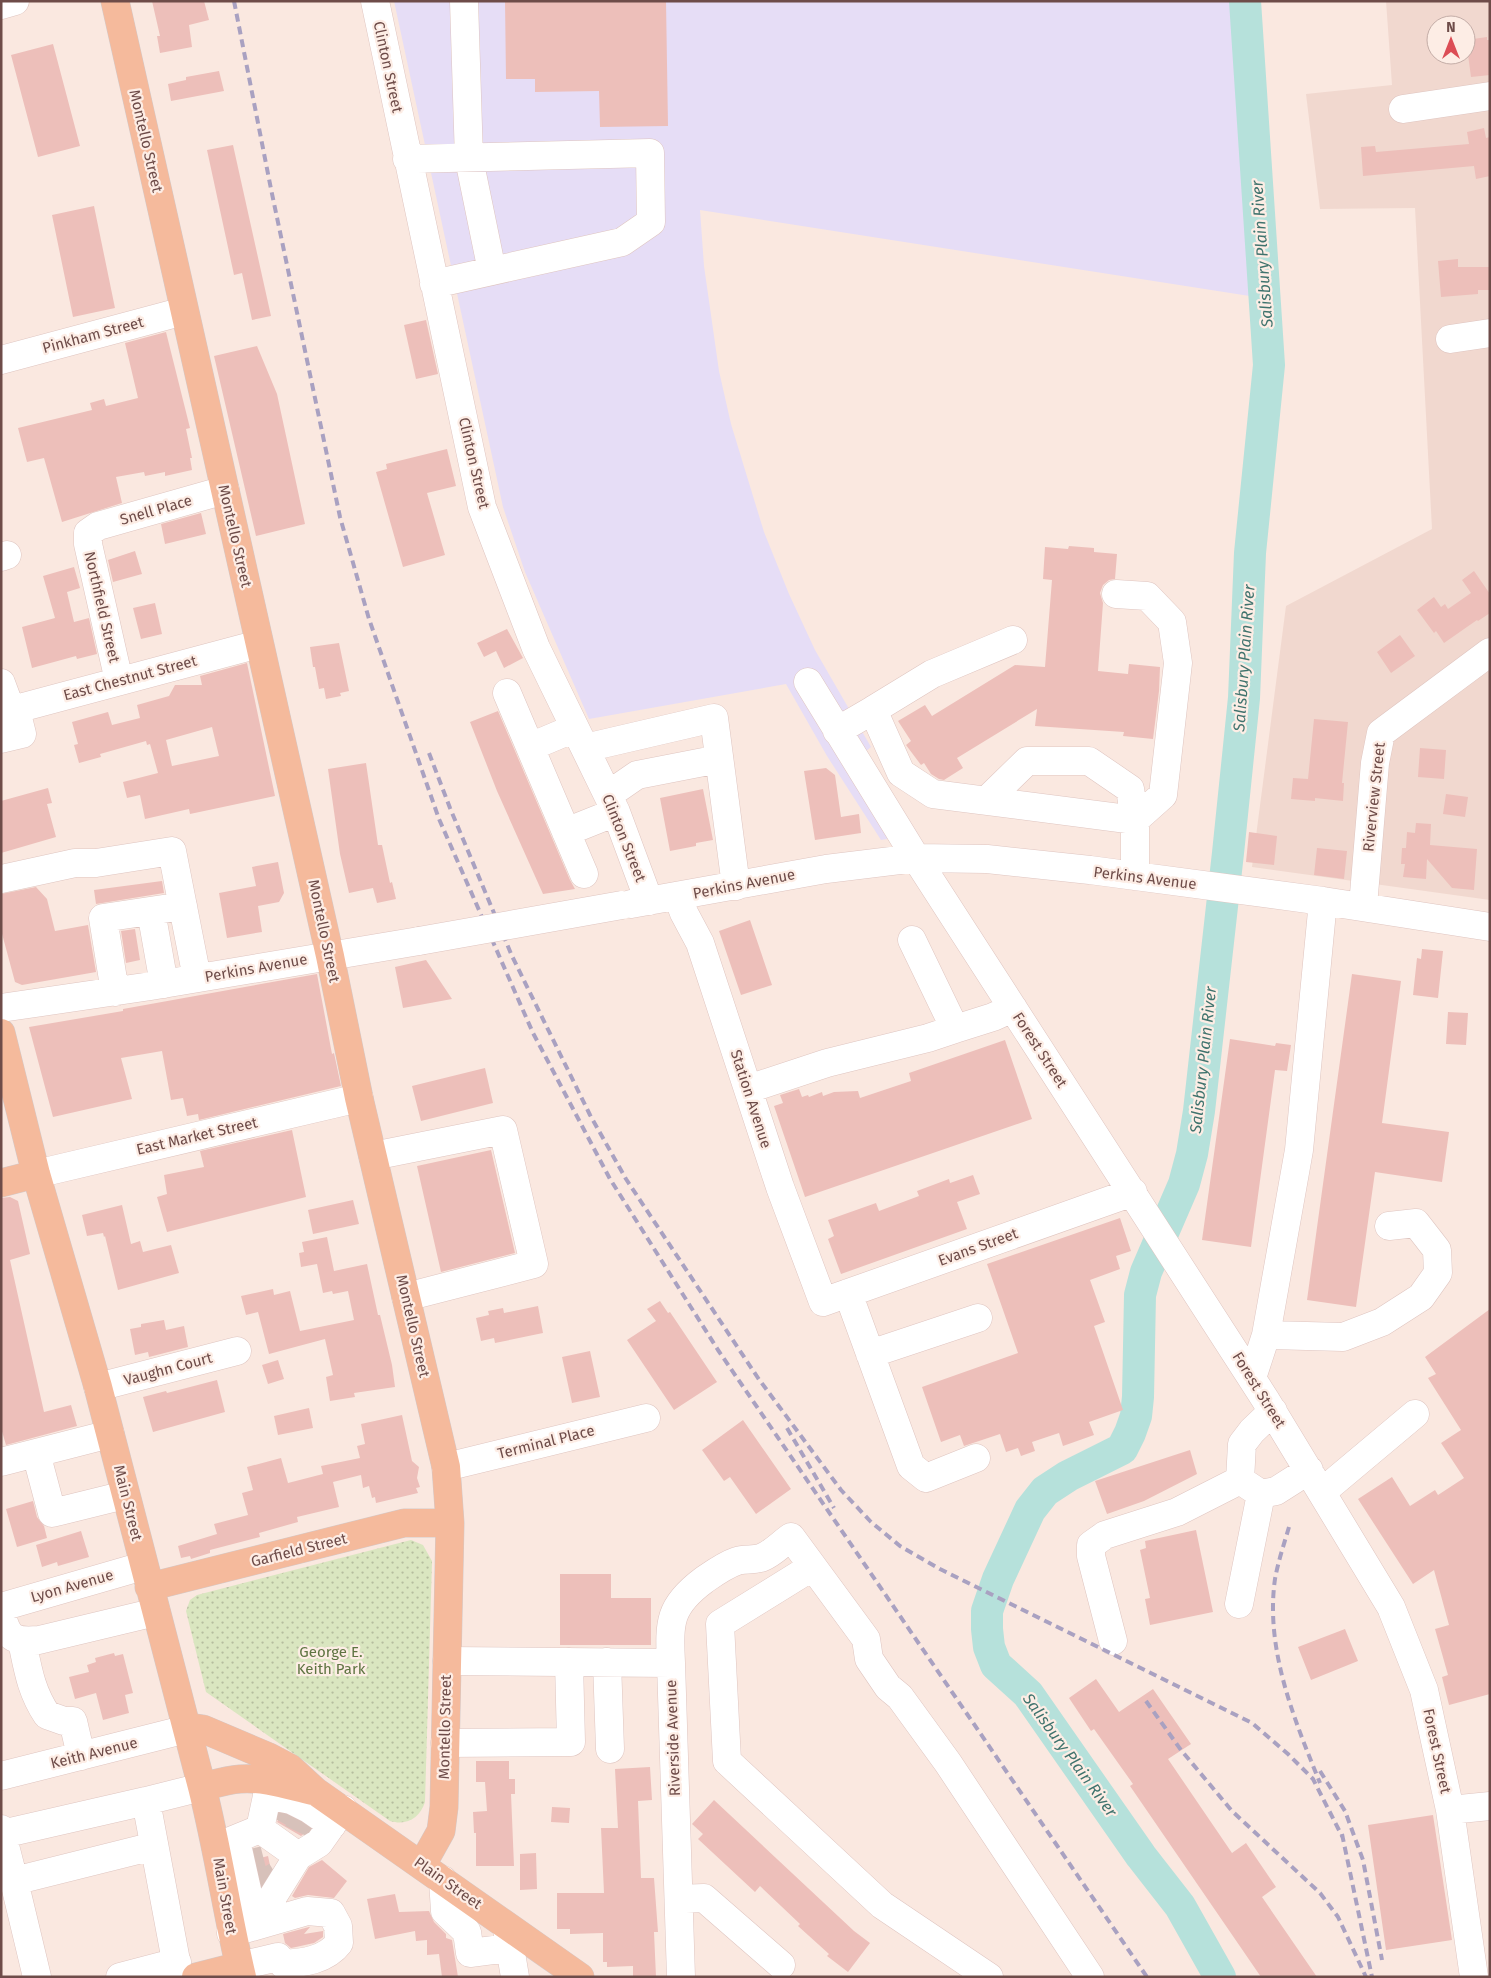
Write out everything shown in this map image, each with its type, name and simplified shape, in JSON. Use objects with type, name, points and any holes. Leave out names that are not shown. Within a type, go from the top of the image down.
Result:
[{"type":"main road","name":"Montello Street","points":[[115,1],[330,956],[359,1098],[446,1466],[450,1523],[444,1806],[441,1831],[432,1872]]},
{"type":"main road","name":"Main Street","points":[[1,1033],[36,1174],[98,1387],[202,1787],[269,1847],[241,1971]]},
{"type":"main road","points":[[1,1183],[36,1174]]},
{"type":"main road","name":"Garfield Street","points":[[149,1588],[404,1524],[450,1523]]},
{"type":"main road","name":"Plain Street","points":[[187,1729],[203,1729],[269,1756],[290,1768],[269,1847]]},
{"type":"main road","name":"Plain Street","points":[[202,1787],[240,1779],[269,1847]]},
{"type":"main road","name":"Plain Street","points":[[269,1847],[337,1817],[432,1872],[508,1936],[580,1977]]},
{"type":"main road","points":[[184,1972],[241,1971]]},
{"type":"street","points":[[1,5],[15,1]]},
{"type":"street","name":"Clinton Street","points":[[375,1],[482,507],[536,648],[612,803],[649,901]]},
{"type":"street","points":[[464,1],[469,159],[492,271]]},
{"type":"street","points":[[1403,109],[1490,96]]},
{"type":"street","points":[[407,159],[650,154],[651,222],[622,242],[434,284]]},
{"type":"street","name":"Pinkham Street","points":[[1,360],[184,311]]},
{"type":"street","points":[[1450,339],[1490,333]]},
{"type":"street","name":"Snell Place","points":[[88,533],[98,526],[225,490]]},
{"type":"street","name":"Northfield Street","points":[[88,533],[88,544],[119,681]]},
{"type":"street","points":[[873,710],[901,773],[933,794],[1135,820],[1163,795],[1178,662],[1172,622],[1147,596],[1116,594]]},
{"type":"street","points":[[837,731],[932,674],[1013,640]]},
{"type":"street","name":"East Chestnut Street","points":[[6,712],[259,644]]},
{"type":"street","name":"Riverview Street","points":[[1363,906],[1376,763],[1381,733],[1490,652]]},
{"type":"street","name":"Forest Street","points":[[808,682],[916,858],[1273,1411],[1391,1607],[1424,1690],[1450,1810],[1474,1977]]},
{"type":"street","points":[[1,683],[6,712],[19,722],[22,734],[1,739]]},
{"type":"street","points":[[507,693],[584,874]]},
{"type":"street","points":[[530,747],[714,718],[736,886]]},
{"type":"street","points":[[566,832],[612,803],[637,775],[719,759]]},
{"type":"street","points":[[988,800],[1027,761],[1089,761],[1130,789],[1135,820],[1136,876]]},
{"type":"street","points":[[1,878],[75,863],[96,863],[172,851],[196,978]]},
{"type":"street","name":"Perkins Avenue","points":[[1,1008],[164,984],[678,897],[826,869],[916,858],[987,859],[1136,876],[1363,906],[1490,927]]},
{"type":"street","name":"Station Avenue","points":[[678,897],[700,943],[783,1195],[835,1298],[870,1354],[911,1466],[926,1478],[976,1458]]},
{"type":"street","points":[[1252,1378],[1266,1335],[1299,1150],[1323,901]]},
{"type":"street","points":[[115,992],[102,918],[183,906]]},
{"type":"street","points":[[151,910],[164,984]]},
{"type":"street","points":[[912,940],[955,1029]]},
{"type":"street","points":[[748,1089],[827,1063],[928,1038],[993,1018],[1013,1008]]},
{"type":"street","name":"East Market Street","points":[[36,1174],[359,1098]]},
{"type":"street","points":[[373,1156],[503,1130],[534,1264],[406,1296]]},
{"type":"street","name":"Evans Street","points":[[835,1298],[1132,1192]]},
{"type":"street","points":[[1266,1335],[1343,1337],[1382,1322],[1421,1297],[1438,1273],[1437,1250],[1416,1223],[1389,1226]]},
{"type":"street","points":[[870,1354],[978,1318]]},
{"type":"street","name":"Vaughn Court","points":[[98,1387],[237,1351]]},
{"type":"street","points":[[1239,1604],[1251,1487],[1242,1444],[1252,1431],[1273,1411]]},
{"type":"street","points":[[1113,1641],[1091,1556],[1091,1545],[1105,1535],[1251,1487],[1276,1491],[1315,1481],[1415,1414]]},
{"type":"street","name":"Terminal Place","points":[[446,1466],[646,1418]]},
{"type":"street","points":[[1,1462],[110,1434]]},
{"type":"street","points":[[36,1453],[52,1513],[126,1494]]},
{"type":"street","points":[[671,1663],[671,1627],[674,1614],[680,1602],[690,1590],[719,1570],[738,1560],[762,1558],[791,1537],[866,1639],[869,1659],[888,1687],[900,1697],[948,1763],[1090,1977]]},
{"type":"street","points":[[812,1567],[720,1624],[727,1761],[882,1905],[989,1977]]},
{"type":"street","points":[[1,1611],[4,1626],[13,1639],[22,1641],[39,1640],[149,1588]]},
{"type":"street","name":"Lyon Avenue","points":[[1,1607],[149,1588]]},
{"type":"street","points":[[22,1641],[30,1682],[41,1706],[47,1715],[64,1721],[73,1721],[81,1756]]},
{"type":"street","name":"Riverside Avenue","points":[[447,1661],[671,1663],[681,1977]]},
{"type":"street","points":[[445,1742],[571,1742],[569,1662]]},
{"type":"street","points":[[608,1662],[610,1749]]},
{"type":"street","name":"Keith Avenue","points":[[1,1776],[187,1729]]},
{"type":"street","points":[[37,1977],[2,1832],[202,1787]]},
{"type":"street","points":[[120,1977],[184,1972],[154,1846],[146,1801]]},
{"type":"street","points":[[1450,1810],[1490,1806]]},
{"type":"street","points":[[269,1847],[319,1843],[337,1817]]},
{"type":"street","points":[[14,1881],[154,1846]]},
{"type":"street","points":[[269,1847],[307,1911],[331,1913],[338,1926],[339,1943],[333,1951],[304,1963],[283,1964],[278,1957],[269,1847]]},
{"type":"street","points":[[432,1872],[445,1911],[467,1932],[470,1953],[508,1936],[515,1977]]},
{"type":"street","points":[[678,1899],[704,1898],[781,1965]]},
{"type":"street","points":[[241,1971],[278,1957]]},
{"type":"shaded area","points":[[394,1],[1237,1],[1256,297],[700,210],[704,266],[719,371],[731,424],[764,532],[789,594],[815,650],[871,747],[865,752],[918,834],[881,840],[827,756],[786,684],[589,719],[525,572],[503,507]]},
{"type":"shaded area","points":[[1386,1],[1490,1],[1490,900],[1252,867],[1286,606],[1432,529],[1415,208],[1320,209],[1306,94],[1392,85]]},
{"type":"green space","name":"George E. Keith Park","points":[[411,1540],[423,1545],[432,1561],[425,1802],[420,1812],[412,1819],[396,1822],[390,1821],[206,1692],[186,1611],[190,1600],[197,1595]]},
{"type":"building","points":[[152,1],[204,1],[209,20],[189,25],[192,47],[160,53],[157,36],[160,36]]},
{"type":"building","points":[[505,1],[666,1],[668,126],[600,127],[599,91],[535,92],[535,79],[506,79]]},
{"type":"building","points":[[1487,37],[1487,40],[1490,40],[1490,75],[1471,77],[1469,65],[1476,65],[1476,39]]},
{"type":"building","points":[[53,44],[80,146],[38,157],[11,55]]},
{"type":"building","points":[[219,71],[224,91],[171,101],[168,84],[186,80],[186,77]]},
{"type":"building","points":[[1484,128],[1486,138],[1490,137],[1490,176],[1476,179],[1474,166],[1363,176],[1361,147],[1375,146],[1376,152],[1469,144],[1467,132]]},
{"type":"building","points":[[233,145],[271,316],[252,320],[242,273],[234,275],[207,150]]},
{"type":"building","points":[[94,206],[115,308],[73,317],[52,215]]},
{"type":"building","points":[[1458,259],[1458,267],[1490,267],[1490,290],[1478,290],[1478,294],[1441,297],[1438,261]]},
{"type":"building","points":[[426,320],[438,374],[416,379],[404,325]]},
{"type":"building","points":[[166,332],[190,428],[186,429],[192,458],[190,458],[192,470],[165,476],[165,472],[145,476],[144,472],[116,477],[122,503],[62,522],[44,458],[27,462],[18,428],[92,410],[90,403],[104,399],[106,406],[138,398],[125,343]]},
{"type":"building","points":[[257,346],[277,394],[305,524],[256,536],[214,356]]},
{"type":"building","points":[[447,449],[456,486],[427,493],[445,555],[403,567],[376,472],[387,469],[386,464]]},
{"type":"building","points":[[201,513],[206,534],[165,544],[161,524]]},
{"type":"building","points":[[1069,546],[1094,548],[1094,552],[1117,554],[1115,579],[1109,580],[1103,585],[1100,593],[1103,603],[1098,671],[1128,674],[1129,664],[1160,667],[1153,739],[1123,736],[1124,732],[1035,726],[1037,709],[957,758],[963,768],[944,780],[939,779],[931,774],[924,763],[921,765],[906,745],[911,741],[898,721],[925,705],[932,716],[1015,665],[1045,667],[1052,580],[1043,579],[1045,547],[1068,549]]},
{"type":"building","points":[[135,551],[142,574],[113,582],[108,560]]},
{"type":"building","points":[[74,567],[80,588],[67,592],[74,622],[89,618],[97,654],[77,659],[76,656],[32,668],[22,627],[55,618],[43,576]]},
{"type":"building","points":[[1474,571],[1490,594],[1490,613],[1444,643],[1417,610],[1434,597],[1441,607],[1445,604],[1448,609],[1471,593],[1462,580]]},
{"type":"building","points":[[155,603],[162,634],[141,639],[133,608]]},
{"type":"building","points":[[507,629],[523,658],[504,668],[496,651],[484,657],[477,643]]},
{"type":"building","points":[[1400,635],[1415,656],[1391,673],[1377,652]]},
{"type":"building","points":[[339,643],[349,691],[340,693],[341,696],[326,699],[324,688],[319,689],[310,647]]},
{"type":"building","points":[[247,663],[275,796],[190,814],[189,809],[145,819],[140,795],[127,798],[123,782],[158,773],[150,744],[147,745],[146,741],[100,754],[101,757],[79,763],[74,745],[78,744],[72,722],[108,712],[112,725],[140,718],[137,705],[169,696],[175,685],[202,685],[200,676]],"holes":[[[212,727],[219,756],[172,766],[166,740]]]},
{"type":"building","points":[[498,711],[575,889],[543,894],[497,791],[470,722]]},
{"type":"building","points":[[1314,719],[1348,722],[1342,783],[1344,783],[1343,801],[1315,798],[1315,801],[1291,799],[1293,778],[1308,779]]},
{"type":"building","points":[[1420,748],[1446,750],[1444,779],[1418,777]]},
{"type":"building","points":[[366,763],[378,845],[382,845],[390,883],[392,882],[396,899],[377,903],[373,888],[349,893],[340,854],[328,769]]},
{"type":"building","points":[[826,768],[835,775],[841,817],[859,814],[861,833],[815,840],[804,771]]},
{"type":"building","points":[[48,788],[52,803],[47,804],[56,837],[1,853],[1,801]]},
{"type":"building","points":[[703,789],[713,840],[696,843],[696,846],[670,851],[660,798]]},
{"type":"building","points":[[1446,794],[1468,797],[1465,817],[1443,814]]},
{"type":"building","points":[[1416,823],[1431,824],[1430,845],[1477,849],[1474,890],[1452,888],[1427,859],[1426,879],[1403,877],[1405,864],[1401,864],[1402,848],[1406,848],[1407,832],[1415,833]]},
{"type":"building","points":[[1249,832],[1277,836],[1274,865],[1246,862]]},
{"type":"building","points":[[1317,848],[1347,851],[1344,879],[1314,875]]},
{"type":"building","points":[[278,862],[284,893],[279,902],[258,906],[262,932],[227,938],[219,893],[256,886],[252,867]]},
{"type":"building","points":[[162,881],[164,893],[96,904],[94,890]]},
{"type":"building","points":[[36,887],[47,899],[55,931],[88,925],[96,972],[22,985],[15,982],[1,930],[1,894]]},
{"type":"building","points":[[750,920],[772,985],[741,995],[719,931]]},
{"type":"building","points":[[135,929],[140,960],[126,963],[121,931]]},
{"type":"building","points":[[1422,949],[1443,951],[1438,998],[1413,995],[1417,958],[1421,959]]},
{"type":"building","points":[[426,960],[452,999],[403,1008],[395,967]]},
{"type":"building","points":[[317,974],[332,1054],[334,1053],[341,1086],[199,1120],[198,1114],[187,1116],[183,1098],[171,1100],[162,1051],[121,1058],[132,1099],[53,1117],[29,1027]]},
{"type":"building","points":[[1352,974],[1401,981],[1382,1123],[1449,1132],[1442,1182],[1375,1172],[1356,1307],[1307,1300]]},
{"type":"building","points":[[1448,1012],[1468,1013],[1466,1045],[1446,1044]]},
{"type":"building","points":[[1230,1039],[1275,1046],[1276,1043],[1291,1045],[1287,1071],[1275,1070],[1251,1247],[1202,1240]]},
{"type":"building","points":[[1005,1040],[1032,1119],[805,1197],[774,1106],[783,1103],[780,1095],[799,1089],[802,1097],[808,1095],[809,1097],[822,1092],[823,1096],[834,1092],[858,1091],[860,1098],[911,1081],[909,1073]]},
{"type":"building","points":[[485,1068],[493,1103],[421,1121],[412,1086]]},
{"type":"building","points":[[292,1130],[306,1197],[167,1232],[157,1197],[167,1194],[164,1175],[204,1167],[200,1151]]},
{"type":"building","points":[[491,1150],[515,1253],[441,1272],[417,1166]]},
{"type":"building","points":[[973,1175],[980,1194],[957,1202],[967,1229],[841,1274],[828,1239],[834,1236],[828,1220],[876,1203],[879,1211],[919,1196],[917,1191],[949,1179],[950,1183]]},
{"type":"building","points":[[10,1197],[18,1201],[30,1254],[10,1260],[44,1412],[71,1405],[77,1426],[6,1445],[1,1428],[1,1198]]},
{"type":"building","points":[[353,1200],[359,1224],[313,1234],[308,1210]]},
{"type":"building","points":[[122,1205],[131,1244],[140,1241],[143,1252],[171,1245],[179,1273],[118,1290],[105,1236],[103,1233],[87,1236],[82,1215]]},
{"type":"building","points":[[1120,1218],[1131,1251],[1116,1256],[1120,1269],[1090,1280],[1105,1322],[1094,1326],[1123,1410],[1089,1422],[1094,1435],[1063,1446],[1059,1433],[1032,1442],[1035,1451],[1021,1456],[1018,1448],[1006,1452],[1000,1434],[964,1446],[960,1435],[941,1442],[922,1387],[1018,1353],[987,1264]]},
{"type":"building","points":[[327,1237],[334,1271],[367,1264],[378,1315],[380,1315],[392,1365],[395,1387],[354,1393],[355,1397],[330,1401],[326,1377],[333,1375],[325,1339],[269,1354],[258,1312],[246,1315],[241,1296],[273,1289],[274,1295],[290,1291],[300,1331],[354,1320],[348,1291],[333,1294],[332,1291],[323,1293],[317,1264],[301,1267],[299,1253],[304,1252],[302,1242]]},
{"type":"building","points":[[660,1301],[668,1313],[670,1312],[717,1382],[674,1410],[627,1340],[656,1321],[647,1309]]},
{"type":"building","points":[[538,1306],[543,1333],[495,1343],[494,1338],[481,1341],[476,1318],[489,1315],[488,1311],[503,1308],[504,1313]]},
{"type":"building","points":[[1490,1309],[1490,1694],[1449,1705],[1442,1677],[1448,1675],[1435,1629],[1449,1625],[1434,1570],[1413,1584],[1358,1499],[1392,1477],[1410,1506],[1435,1490],[1438,1495],[1464,1478],[1441,1443],[1461,1430],[1428,1378],[1436,1374],[1425,1357]]},
{"type":"building","points":[[164,1320],[166,1330],[184,1326],[188,1347],[149,1357],[148,1352],[135,1355],[130,1329],[141,1327],[141,1324]]},
{"type":"building","points":[[590,1351],[600,1397],[572,1403],[562,1357]]},
{"type":"building","points":[[278,1360],[284,1379],[268,1384],[262,1365]]},
{"type":"building","points":[[217,1380],[225,1412],[153,1432],[143,1397]]},
{"type":"building","points":[[309,1408],[313,1428],[278,1435],[274,1416]]},
{"type":"building","points":[[402,1415],[412,1461],[419,1467],[417,1478],[420,1487],[416,1488],[418,1493],[376,1503],[375,1497],[372,1498],[369,1486],[363,1488],[361,1475],[333,1482],[339,1507],[297,1517],[298,1522],[259,1533],[260,1537],[210,1550],[210,1553],[191,1559],[190,1556],[181,1558],[178,1546],[217,1534],[214,1524],[248,1515],[242,1493],[253,1490],[247,1467],[281,1458],[288,1483],[323,1474],[321,1466],[360,1458],[357,1446],[365,1444],[361,1424]]},
{"type":"building","points":[[743,1420],[791,1489],[756,1514],[730,1477],[724,1481],[702,1450]]},
{"type":"building","points":[[1190,1450],[1197,1474],[1144,1501],[1107,1514],[1095,1481]]},
{"type":"building","points":[[33,1501],[37,1517],[44,1526],[47,1538],[17,1547],[6,1509]]},
{"type":"building","points":[[1196,1530],[1213,1612],[1150,1625],[1145,1599],[1150,1598],[1140,1550],[1146,1548],[1145,1541]]},
{"type":"building","points":[[81,1531],[89,1557],[58,1566],[57,1562],[42,1567],[36,1545]]},
{"type":"building","points":[[560,1574],[611,1574],[611,1598],[651,1598],[651,1645],[560,1645]]},
{"type":"building","points":[[1345,1629],[1358,1661],[1311,1680],[1298,1647]]},
{"type":"building","points":[[114,1653],[115,1656],[123,1654],[133,1693],[125,1695],[129,1713],[103,1720],[96,1693],[75,1699],[69,1677],[89,1672],[87,1665],[96,1662],[95,1658]]},
{"type":"building","points":[[1096,1679],[1119,1712],[1153,1689],[1191,1744],[1168,1759],[1232,1853],[1246,1843],[1276,1887],[1262,1897],[1317,1977],[1261,1977],[1130,1786],[1133,1784],[1094,1729],[1091,1731],[1069,1698]]},
{"type":"building","points":[[476,1761],[509,1761],[509,1779],[515,1779],[515,1794],[511,1794],[514,1866],[476,1866],[476,1833],[474,1833],[473,1812],[487,1811],[485,1782],[476,1782]]},
{"type":"building","points":[[650,1767],[652,1800],[638,1801],[641,1878],[654,1878],[658,1932],[654,1932],[656,1977],[633,1977],[633,1966],[607,1967],[607,1962],[603,1962],[603,1933],[570,1934],[570,1929],[557,1929],[557,1893],[604,1893],[601,1828],[618,1828],[615,1769]]},
{"type":"building","points":[[714,1800],[854,1931],[870,1943],[848,1972],[827,1956],[829,1954],[798,1926],[800,1924],[760,1886],[755,1892],[698,1839],[703,1834],[692,1824]]},
{"type":"building","points":[[552,1807],[570,1808],[569,1823],[551,1822]]},
{"type":"building","points":[[282,1814],[301,1822],[310,1829],[301,1836],[277,1822]]},
{"type":"building","points":[[1433,1815],[1452,1940],[1386,1950],[1368,1825]]},
{"type":"building","points":[[536,1853],[537,1889],[520,1890],[520,1854]]},
{"type":"building","points":[[268,1856],[271,1870],[262,1884],[256,1859]]},
{"type":"building","points":[[322,1860],[347,1881],[334,1898],[308,1895],[295,1898],[292,1896],[309,1867]]},
{"type":"building","points":[[395,1894],[399,1912],[429,1911],[434,1922],[446,1934],[446,1938],[452,1940],[458,1977],[442,1977],[439,1954],[427,1955],[427,1940],[416,1941],[415,1931],[375,1939],[367,1899]]},
{"type":"building","points":[[310,1927],[304,1934],[323,1931],[323,1937],[314,1943],[291,1948],[285,1943],[283,1934]]},
{"type":"waterway","name":"Salisbury Plain River","points":[[1220,1977],[1180,1906],[1141,1856],[1028,1694],[996,1665],[989,1647],[987,1611],[998,1579],[1030,1510],[1045,1491],[1068,1476],[1122,1449],[1130,1433],[1136,1416],[1138,1397],[1140,1295],[1146,1272],[1184,1184],[1192,1154],[1199,1111],[1244,698],[1250,553],[1269,365],[1245,1]]},
{"type":"tunnel","points":[[279,1821],[288,1805]]},
{"type":"tunnel","points":[[298,1832],[306,1815]]},
{"type":"tunnel","points":[[244,1865],[264,1860]]},
{"type":"tunnel","points":[[251,1886],[270,1880],[292,1866]]},
{"type":"railway","points":[[234,1],[271,189],[340,517],[369,619],[439,819],[533,1033],[610,1179],[718,1350],[1147,1977]]},
{"type":"railway","points":[[429,753],[512,956],[590,1115],[626,1179],[758,1378],[841,1490],[871,1522],[900,1546],[940,1569],[1252,1723],[1288,1754],[1313,1779],[1343,1838]]},
{"type":"railway","points":[[787,1428],[834,1508]]},
{"type":"railway","points":[[1289,1527],[1275,1579],[1274,1631],[1284,1683],[1320,1783]]},
{"type":"railway","points":[[1146,1701],[1181,1750],[1232,1811],[1320,1893],[1338,1917],[1366,1977]]},
{"type":"railway","points":[[1320,1771],[1345,1811],[1363,1860],[1382,1960]]},
{"type":"railway","points":[[1342,1834],[1372,1977]]}]
